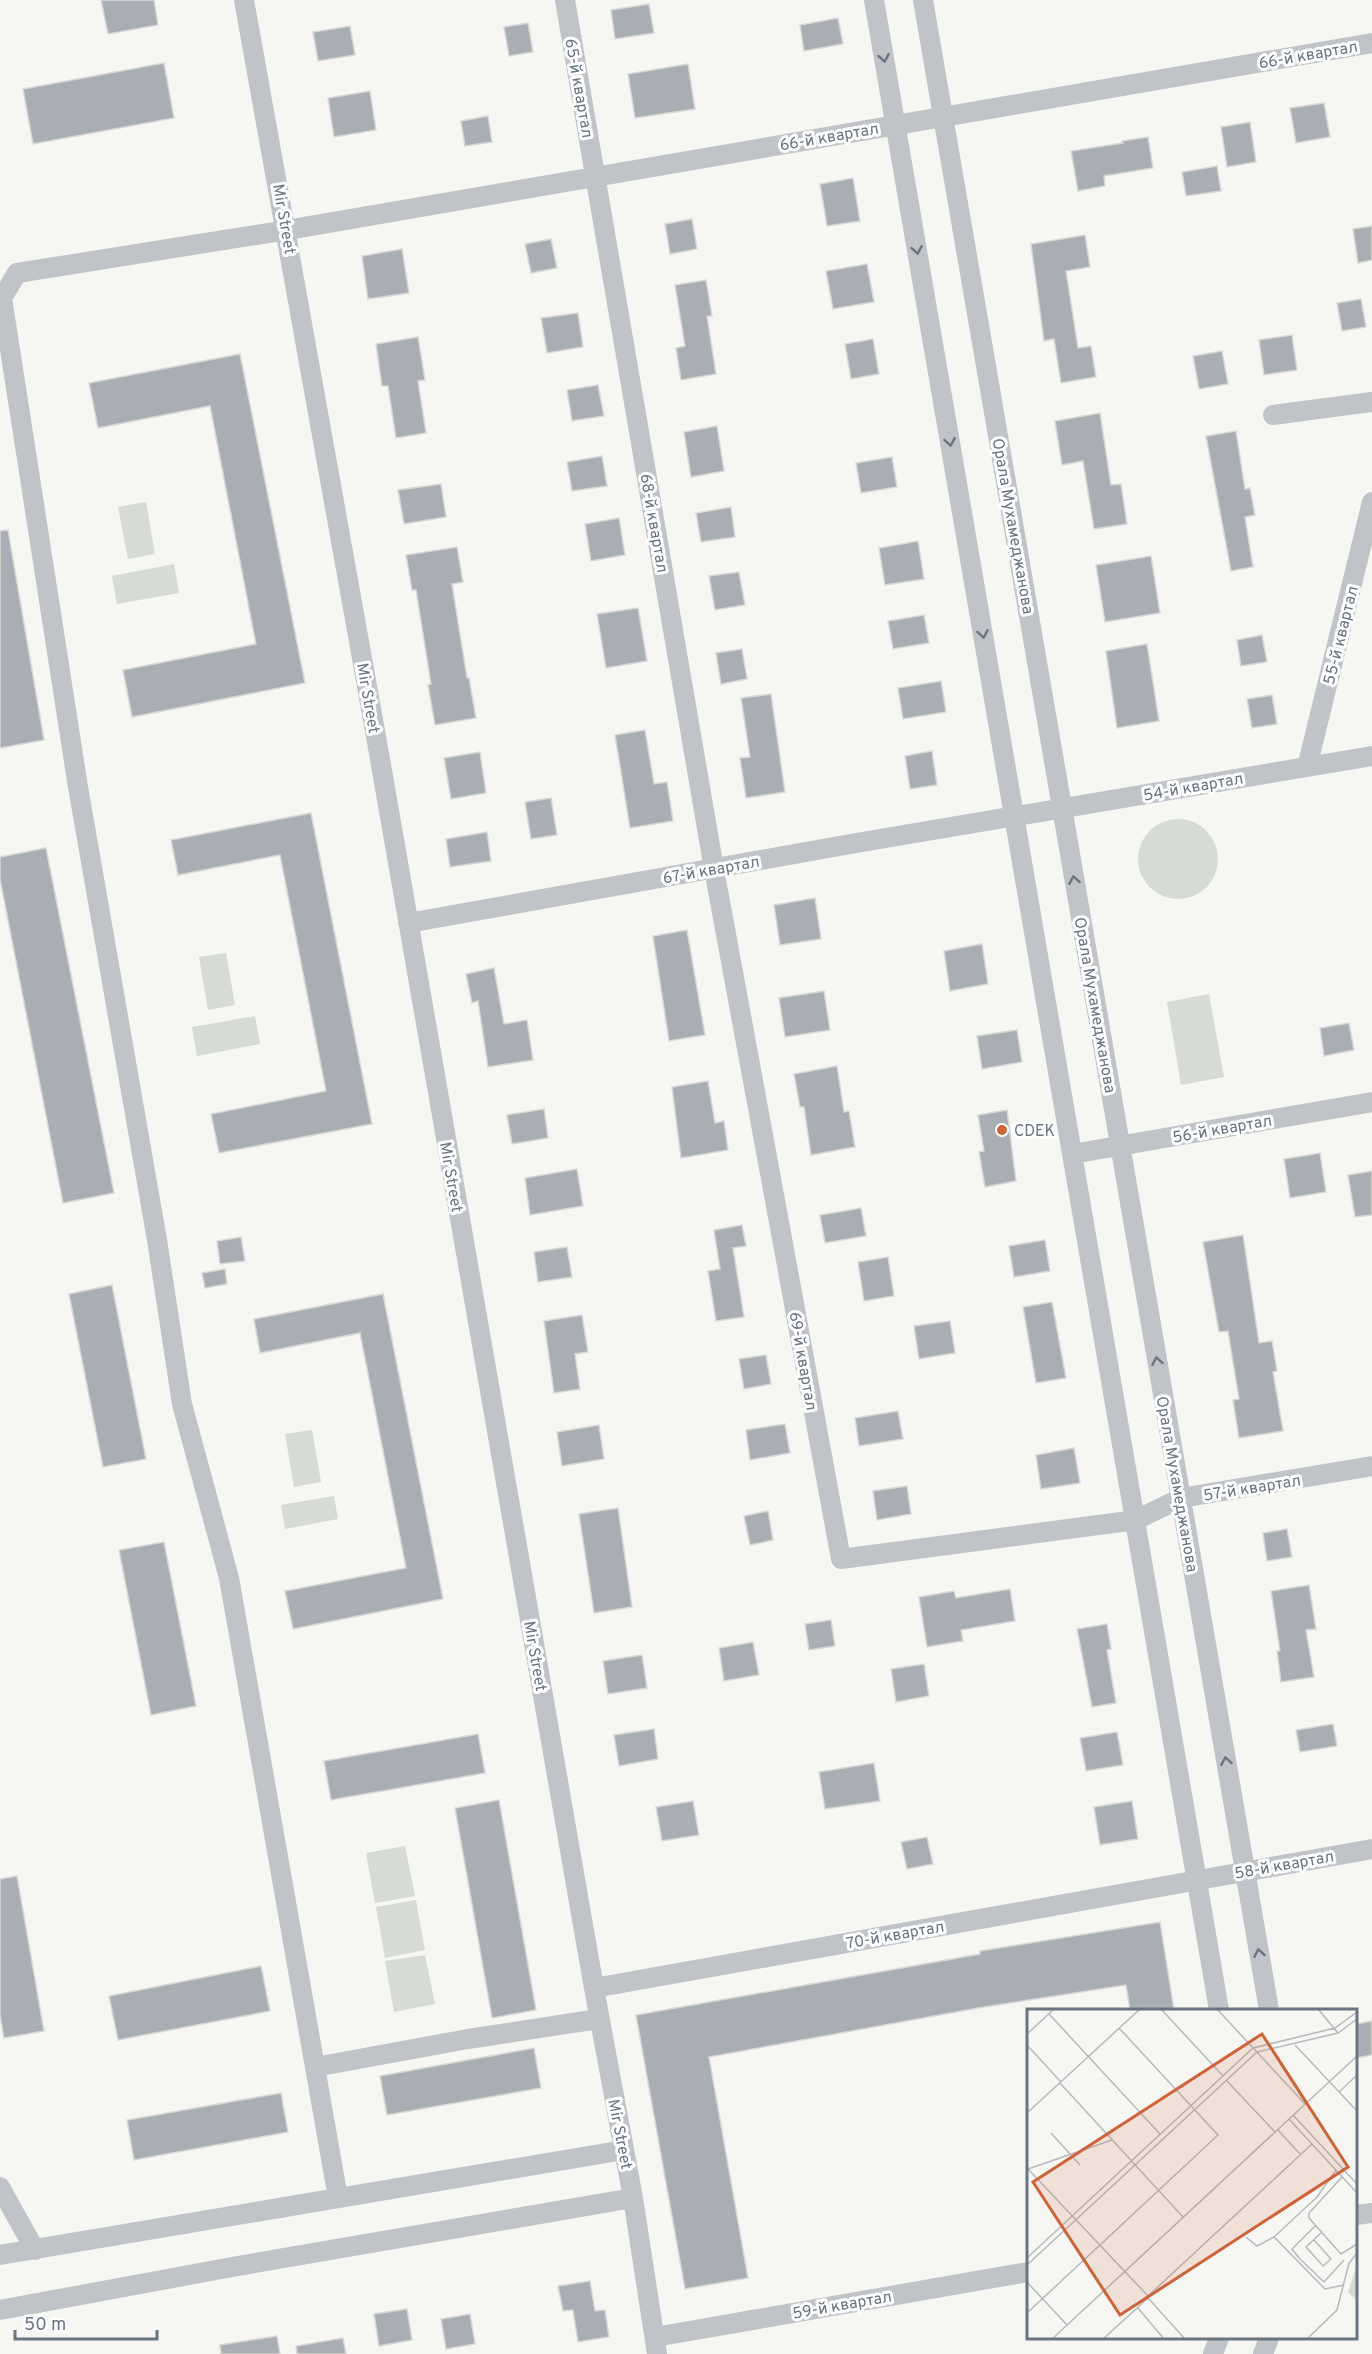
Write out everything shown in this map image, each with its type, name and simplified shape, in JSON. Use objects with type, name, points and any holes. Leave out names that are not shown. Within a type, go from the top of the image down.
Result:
[{"type":"street","name":"Mir Street","points":[[244,0],[287,230],[599,2019],[633,2198],[656,2345]]},
{"type":"street","name":"65-й квартал","points":[[565,0],[596,177]]},
{"type":"street","points":[[874,0],[1219,2009]]},
{"type":"street","name":"Орала Мухамеджанова","points":[[923,0],[1269,2009]]},
{"type":"street","name":"66-й квартал","points":[[5,284],[17,273],[287,230],[1372,43]]},
{"type":"street","name":"68-й квартал","points":[[596,177],[714,869]]},
{"type":"street","points":[[5,284],[2,298],[78,787],[157,1240],[182,1404],[229,1578],[338,2198]]},
{"type":"street","points":[[1273,415],[1372,402]]},
{"type":"street","name":"55-й квартал","points":[[1307,767],[1372,502]]},
{"type":"street","name":"54-й квартал","points":[[1015,816],[1372,756]]},
{"type":"street","name":"67-й квартал","points":[[408,923],[1015,816]]},
{"type":"street","name":"69-й квартал","points":[[714,869],[841,1559],[1136,1520]]},
{"type":"street","name":"56-й квартал","points":[[1072,1154],[1372,1102]]},
{"type":"street","name":"57-й квартал","points":[[1136,1520],[1181,1498],[1372,1466]]},
{"type":"street","name":"58-й квартал","points":[[1197,1880],[1372,1850]]},
{"type":"street","name":"70-й квартал","points":[[594,1989],[1197,1880]]},
{"type":"street","points":[[315,2067],[468,2039],[599,2019]]},
{"type":"street","points":[[0,2255],[624,2150]]},
{"type":"street","points":[[0,2187],[35,2250]]},
{"type":"street","points":[[0,2310],[232,2267],[633,2198]]},
{"type":"street","points":[[1357,2216],[1372,2213]]},
{"type":"street","name":"59-й квартал","points":[[656,2345],[1027,2272]]},
{"type":"street","points":[[1214,2354],[1219,2339]]},
{"type":"street","points":[[1263,2354],[1268,2339]]},
{"type":"shaded area","points":[[146,502],[155,554],[128,559],[118,507]]},
{"type":"shaded area","points":[[174,564],[179,593],[117,604],[112,576]]},
{"type":"shaded area","points":[[1170,819],[1186,819],[1207,830],[1218,851],[1218,867],[1207,888],[1186,899],[1170,899],[1156,893],[1144,881],[1138,867],[1138,851],[1144,837],[1156,825]]},
{"type":"shaded area","points":[[226,953],[235,1005],[208,1010],[199,957]]},
{"type":"shaded area","points":[[1209,994],[1224,1077],[1181,1085],[1167,1002]]},
{"type":"shaded area","points":[[255,1016],[260,1044],[197,1056],[192,1027]]},
{"type":"shaded area","points":[[312,1430],[321,1482],[294,1487],[285,1434]]},
{"type":"shaded area","points":[[334,1496],[338,1519],[285,1529],[281,1505]]},
{"type":"shaded area","points":[[405,1846],[415,1896],[375,1903],[366,1853]]},
{"type":"shaded area","points":[[416,1900],[425,1950],[385,1958],[376,1907]]},
{"type":"shaded area","points":[[425,1955],[435,2004],[394,2012],[385,1961]]},
{"type":"building","points":[[101,0],[154,0],[158,25],[108,34]]},
{"type":"building","points":[[649,4],[654,33],[615,39],[611,10]]},
{"type":"building","points":[[838,18],[843,44],[804,51],[800,25]]},
{"type":"building","points":[[528,23],[533,52],[509,56],[504,27]]},
{"type":"building","points":[[350,26],[355,55],[318,61],[313,32]]},
{"type":"building","points":[[164,63],[174,118],[33,144],[23,89]]},
{"type":"building","points":[[688,64],[695,109],[635,118],[628,74]]},
{"type":"building","points":[[370,91],[376,130],[334,137],[328,98]]},
{"type":"building","points":[[1324,103],[1330,137],[1296,143],[1290,108]]},
{"type":"building","points":[[488,116],[492,142],[465,146],[461,121]]},
{"type":"building","points":[[1250,122],[1256,162],[1227,167],[1221,127]]},
{"type":"building","points":[[1148,137],[1153,168],[1104,176],[1105,186],[1078,191],[1071,151]]},
{"type":"building","points":[[1217,166],[1221,191],[1186,196],[1182,172]]},
{"type":"building","points":[[853,178],[860,221],[827,226],[820,184]]},
{"type":"building","points":[[692,219],[697,249],[670,254],[665,224]]},
{"type":"building","points":[[1372,226],[1372,260],[1358,263],[1353,229]]},
{"type":"building","points":[[1085,235],[1090,267],[1066,271],[1078,348],[1091,346],[1096,377],[1061,383],[1054,339],[1044,341],[1031,244]]},
{"type":"building","points":[[551,239],[557,268],[531,273],[525,244]]},
{"type":"building","points":[[402,249],[409,293],[368,299],[362,256]]},
{"type":"building","points":[[867,264],[874,302],[833,309],[826,271]]},
{"type":"building","points":[[706,280],[712,316],[707,316],[716,374],[681,380],[676,348],[685,346],[675,285]]},
{"type":"building","points":[[1361,299],[1366,327],[1342,331],[1337,303]]},
{"type":"building","points":[[578,313],[583,347],[547,353],[541,318]]},
{"type":"building","points":[[1292,335],[1297,370],[1264,375],[1259,340]]},
{"type":"building","points":[[418,337],[425,380],[418,381],[426,433],[396,438],[388,386],[382,386],[376,344]]},
{"type":"building","points":[[873,339],[879,374],[851,379],[845,344]]},
{"type":"building","points":[[1222,351],[1228,384],[1199,389],[1193,356]]},
{"type":"building","points":[[240,354],[305,683],[132,717],[123,670],[256,644],[210,406],[98,428],[89,383]]},
{"type":"building","points":[[598,385],[604,416],[572,421],[567,390]]},
{"type":"building","points":[[1100,413],[1111,485],[1121,484],[1127,524],[1094,529],[1083,461],[1062,465],[1055,421]]},
{"type":"building","points":[[717,426],[724,471],[691,477],[684,432]]},
{"type":"building","points":[[1236,431],[1245,489],[1250,488],[1255,515],[1245,517],[1253,567],[1231,571],[1206,436]]},
{"type":"building","points":[[602,456],[607,486],[572,491],[567,462]]},
{"type":"building","points":[[892,457],[897,487],[861,493],[856,463]]},
{"type":"building","points":[[441,484],[446,517],[404,524],[398,490]]},
{"type":"building","points":[[731,507],[735,537],[701,542],[696,513]]},
{"type":"building","points":[[619,518],[625,555],[591,561],[585,524]]},
{"type":"building","points":[[8,530],[44,740],[0,748],[0,531]]},
{"type":"building","points":[[918,541],[924,579],[885,585],[879,548]]},
{"type":"building","points":[[457,547],[463,582],[452,584],[467,678],[469,678],[476,718],[435,725],[416,590],[412,590],[406,555]]},
{"type":"building","points":[[1151,556],[1160,613],[1105,622],[1096,565]]},
{"type":"building","points":[[739,572],[745,605],[715,610],[709,576]]},
{"type":"building","points":[[638,608],[647,661],[606,668],[597,614]]},
{"type":"building","points":[[924,615],[929,643],[893,649],[888,621]]},
{"type":"building","points":[[1262,635],[1267,662],[1241,666],[1237,640]]},
{"type":"building","points":[[1147,644],[1159,721],[1117,728],[1106,651]]},
{"type":"building","points":[[742,649],[747,679],[721,684],[716,653]]},
{"type":"building","points":[[941,681],[946,712],[903,719],[898,688]]},
{"type":"building","points":[[771,694],[785,792],[746,798],[740,758],[750,757],[741,698]]},
{"type":"building","points":[[1272,695],[1277,724],[1252,728],[1247,699]]},
{"type":"building","points":[[645,730],[654,784],[667,782],[673,821],[630,828],[615,735]]},
{"type":"building","points":[[932,751],[937,785],[910,789],[905,756]]},
{"type":"building","points":[[480,752],[486,793],[451,799],[444,758]]},
{"type":"building","points":[[551,798],[557,835],[531,839],[525,802]]},
{"type":"building","points":[[311,813],[372,1124],[219,1153],[211,1114],[326,1091],[280,855],[178,875],[171,840]]},
{"type":"building","points":[[487,832],[491,861],[450,867],[446,839]]},
{"type":"building","points":[[46,848],[114,1193],[63,1203],[0,879],[0,857]]},
{"type":"building","points":[[815,898],[821,939],[780,945],[774,905]]},
{"type":"building","points":[[687,930],[705,1035],[669,1041],[653,936]]},
{"type":"building","points":[[982,944],[988,984],[950,991],[944,951]]},
{"type":"building","points":[[494,968],[504,1024],[527,1020],[533,1060],[488,1067],[478,1001],[472,1003],[466,974]]},
{"type":"building","points":[[824,991],[830,1030],[785,1037],[779,998]]},
{"type":"building","points":[[1349,1023],[1354,1050],[1324,1056],[1320,1028]]},
{"type":"building","points":[[1017,1030],[1022,1062],[982,1069],[977,1036]]},
{"type":"building","points":[[837,1066],[844,1112],[849,1111],[855,1147],[811,1155],[804,1107],[800,1107],[794,1074]]},
{"type":"building","points":[[708,1081],[715,1123],[724,1121],[728,1150],[681,1158],[672,1087]]},
{"type":"building","points":[[544,1109],[548,1138],[512,1144],[507,1115]]},
{"type":"building","points":[[1007,1110],[1016,1181],[985,1187],[979,1152],[984,1151],[978,1115]]},
{"type":"building","points":[[1320,1153],[1326,1192],[1290,1198],[1284,1159]]},
{"type":"building","points":[[577,1169],[583,1206],[530,1215],[525,1178]]},
{"type":"building","points":[[1372,1171],[1372,1215],[1355,1217],[1348,1175]]},
{"type":"building","points":[[861,1208],[866,1236],[825,1243],[820,1215]]},
{"type":"building","points":[[742,1225],[746,1246],[733,1248],[744,1317],[716,1321],[708,1271],[720,1269],[714,1230]]},
{"type":"building","points":[[1243,1235],[1259,1343],[1272,1341],[1277,1371],[1273,1372],[1283,1431],[1239,1438],[1233,1400],[1239,1399],[1228,1331],[1219,1332],[1203,1242]]},
{"type":"building","points":[[241,1237],[245,1261],[220,1264],[217,1241]]},
{"type":"building","points":[[1045,1240],[1050,1271],[1014,1277],[1009,1246]]},
{"type":"building","points":[[567,1247],[572,1277],[538,1282],[534,1252]]},
{"type":"building","points":[[888,1257],[894,1296],[864,1301],[858,1262]]},
{"type":"building","points":[[225,1269],[227,1284],[205,1288],[202,1273]]},
{"type":"building","points":[[112,1285],[146,1459],[103,1467],[69,1294]]},
{"type":"building","points":[[383,1294],[443,1599],[293,1629],[285,1591],[406,1568],[360,1333],[260,1353],[254,1319]]},
{"type":"building","points":[[1052,1302],[1066,1378],[1036,1383],[1023,1307]]},
{"type":"building","points":[[582,1315],[588,1352],[575,1354],[580,1389],[554,1393],[544,1321]]},
{"type":"building","points":[[950,1321],[955,1353],[919,1359],[914,1326]]},
{"type":"building","points":[[766,1355],[771,1384],[744,1389],[739,1359]]},
{"type":"building","points":[[898,1411],[903,1439],[859,1446],[855,1418]]},
{"type":"building","points":[[785,1424],[790,1453],[750,1460],[746,1430]]},
{"type":"building","points":[[599,1425],[604,1459],[562,1466],[557,1432]]},
{"type":"building","points":[[1074,1448],[1080,1483],[1041,1489],[1036,1455]]},
{"type":"building","points":[[907,1486],[911,1514],[877,1520],[873,1491]]},
{"type":"building","points":[[618,1508],[632,1607],[594,1613],[579,1514]]},
{"type":"building","points":[[768,1511],[773,1540],[750,1545],[744,1516]]},
{"type":"building","points":[[1287,1529],[1292,1557],[1267,1561],[1263,1533]]},
{"type":"building","points":[[164,1542],[196,1706],[151,1715],[119,1550]]},
{"type":"building","points":[[1309,1585],[1316,1629],[1306,1630],[1314,1677],[1281,1682],[1277,1651],[1280,1651],[1271,1591]]},
{"type":"building","points":[[1010,1589],[1015,1621],[961,1630],[963,1641],[927,1647],[919,1597],[954,1591],[956,1598]]},
{"type":"building","points":[[831,1620],[835,1646],[809,1650],[805,1624]]},
{"type":"building","points":[[1107,1624],[1111,1649],[1107,1650],[1116,1703],[1092,1707],[1077,1629]]},
{"type":"building","points":[[753,1642],[759,1675],[724,1681],[719,1648]]},
{"type":"building","points":[[642,1655],[647,1688],[608,1694],[603,1661]]},
{"type":"building","points":[[924,1664],[929,1696],[896,1702],[891,1669]]},
{"type":"building","points":[[1333,1724],[1337,1746],[1300,1752],[1296,1730]]},
{"type":"building","points":[[654,1729],[658,1759],[619,1766],[614,1735]]},
{"type":"building","points":[[1117,1732],[1123,1765],[1086,1771],[1080,1738]]},
{"type":"building","points":[[478,1734],[485,1773],[331,1800],[324,1761]]},
{"type":"building","points":[[874,1763],[880,1801],[825,1809],[819,1772]]},
{"type":"building","points":[[499,1800],[536,2010],[492,2018],[455,1808]]},
{"type":"building","points":[[693,1801],[699,1835],[662,1841],[656,1807]]},
{"type":"building","points":[[1132,1801],[1138,1839],[1100,1845],[1094,1807]]},
{"type":"building","points":[[927,1837],[933,1864],[907,1869],[901,1842]]},
{"type":"building","points":[[17,1876],[44,2031],[4,2038],[0,2015],[0,1879]]},
{"type":"building","points":[[1160,1922],[1174,2009],[1130,2009],[1126,1985],[978,2008],[709,2057],[748,2278],[685,2289],[636,2015],[980,1954],[980,1951]]},
{"type":"building","points":[[261,1966],[270,2011],[118,2040],[109,1996]]},
{"type":"building","points":[[1372,2021],[1372,2055],[1357,2058],[1357,2024]]},
{"type":"building","points":[[534,2048],[541,2088],[387,2115],[380,2076]]},
{"type":"building","points":[[281,2093],[288,2132],[134,2160],[127,2120]]},
{"type":"building","points":[[590,2281],[595,2311],[605,2310],[609,2337],[578,2342],[573,2310],[563,2311],[558,2286]]},
{"type":"building","points":[[407,2309],[412,2340],[379,2346],[374,2314]]},
{"type":"building","points":[[470,2314],[475,2344],[446,2349],[441,2319]]},
{"type":"building","points":[[277,2336],[280,2354],[221,2354],[220,2345]]},
{"type":"building","points":[[343,2338],[346,2354],[297,2354],[296,2346]]},
{"type":"place","name":"CDEK","points":[[1002,1130]]}]
